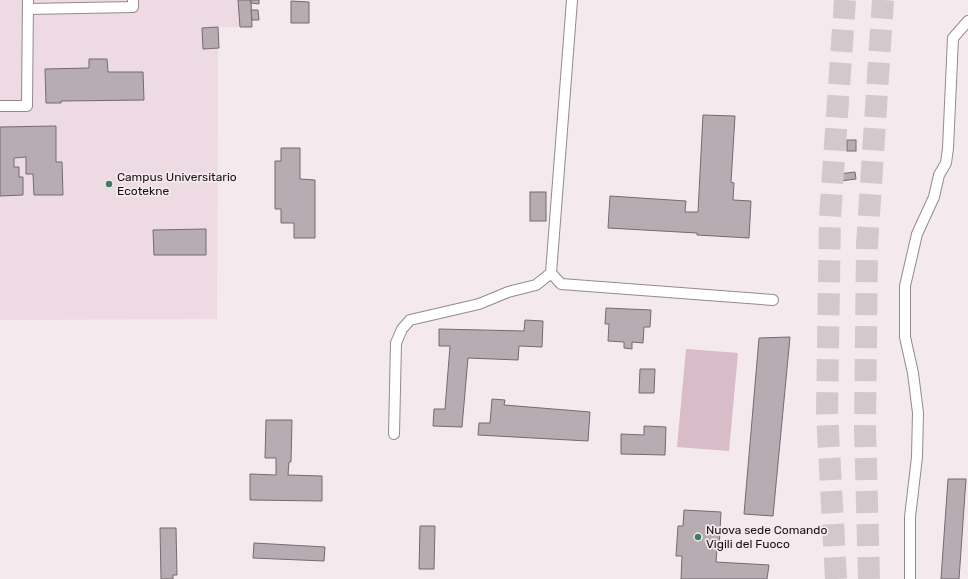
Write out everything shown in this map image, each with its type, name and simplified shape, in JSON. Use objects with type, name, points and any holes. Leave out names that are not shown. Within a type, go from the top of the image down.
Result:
[{"type":"lane","points":[[0,106],[27,106],[28,4],[133,7],[133,0]]},
{"type":"lane","points":[[572,0],[551,273],[561,284],[772,300]]},
{"type":"lane","points":[[910,579],[910,516],[917,456],[918,413],[913,373],[905,337],[905,286],[917,234],[934,197],[939,175],[946,163],[953,38],[968,21]]},
{"type":"lane","points":[[394,434],[396,343],[402,329],[410,320],[479,304],[508,292],[536,285],[551,273]]},
{"type":"shaded area","name":"Campus Universitario Ecotekne","points":[[0,0],[251,0],[252,27],[218,27],[217,319],[0,320]]},
{"type":"shaded area","points":[[686,349],[738,353],[729,451],[677,447]]},
{"type":"building","points":[[238,0],[251,0],[252,27],[240,27]]},
{"type":"building","points":[[251,0],[259,0],[259,4],[251,3]]},
{"type":"building","points":[[291,1],[309,2],[309,23],[291,23]]},
{"type":"building","points":[[251,10],[258,10],[259,20],[252,20]]},
{"type":"building","points":[[218,27],[219,48],[203,49],[202,28]]},
{"type":"building","points":[[89,59],[107,59],[108,72],[143,72],[144,100],[61,101],[61,103],[46,103],[45,69],[89,68]]},
{"type":"building","points":[[703,115],[735,116],[731,182],[734,183],[733,200],[751,201],[749,238],[697,235],[697,233],[608,228],[610,196],[686,201],[685,212],[698,212]]},
{"type":"building","points":[[56,126],[56,162],[62,162],[63,195],[34,195],[33,174],[26,174],[26,157],[14,158],[14,167],[19,167],[19,177],[23,177],[23,195],[0,196],[0,127]]},
{"type":"building","points":[[847,140],[856,140],[856,151],[847,151]]},
{"type":"building","points":[[281,148],[300,148],[300,179],[315,180],[315,238],[294,238],[294,223],[281,223],[281,209],[275,209],[275,161],[281,161]]},
{"type":"building","points":[[855,172],[856,179],[840,181],[839,174]]},
{"type":"building","points":[[530,192],[546,192],[546,221],[530,221]]},
{"type":"building","points":[[206,229],[206,255],[154,255],[153,230]]},
{"type":"building","points":[[606,308],[651,310],[650,327],[644,327],[643,343],[632,342],[632,349],[624,348],[624,342],[608,341],[609,324],[605,324]]},
{"type":"building","points":[[525,320],[543,321],[542,347],[519,346],[518,360],[468,358],[462,427],[433,426],[434,409],[445,409],[450,346],[439,346],[439,329],[524,331]]},
{"type":"building","points":[[790,337],[773,516],[744,514],[759,338]]},
{"type":"building","points":[[640,369],[655,369],[654,393],[639,393]]},
{"type":"building","points":[[492,399],[505,400],[504,405],[590,412],[588,441],[478,435],[479,423],[490,423]]},
{"type":"building","points":[[266,420],[292,420],[291,462],[289,462],[288,475],[322,476],[322,501],[250,500],[250,474],[276,475],[276,458],[265,458]]},
{"type":"building","points":[[644,426],[666,427],[665,455],[621,454],[621,434],[644,435]]},
{"type":"building","points":[[948,479],[966,479],[959,579],[941,579]]},
{"type":"building","name":"Nuova sede Comando Vigili del Fuoco","points":[[684,510],[721,512],[719,549],[717,549],[716,562],[769,565],[767,579],[681,579],[682,556],[676,556],[678,526],[683,526]]},
{"type":"building","points":[[420,526],[435,526],[434,569],[419,569]]},
{"type":"building","points":[[160,528],[176,528],[177,575],[173,575],[173,579],[161,579]]},
{"type":"building","points":[[254,543],[325,547],[324,561],[253,558]]},
{"type":"tunnel","points":[[836,579],[827,413],[830,217],[845,0]]},
{"type":"tunnel","points":[[869,579],[865,429],[867,245],[883,0]]},
{"type":"place","name":"Campus Universitario Ecotekne","points":[[109,184]]},
{"type":"place","name":"Nuova sede Comando Vigili del Fuoco","points":[[698,537]]}]
